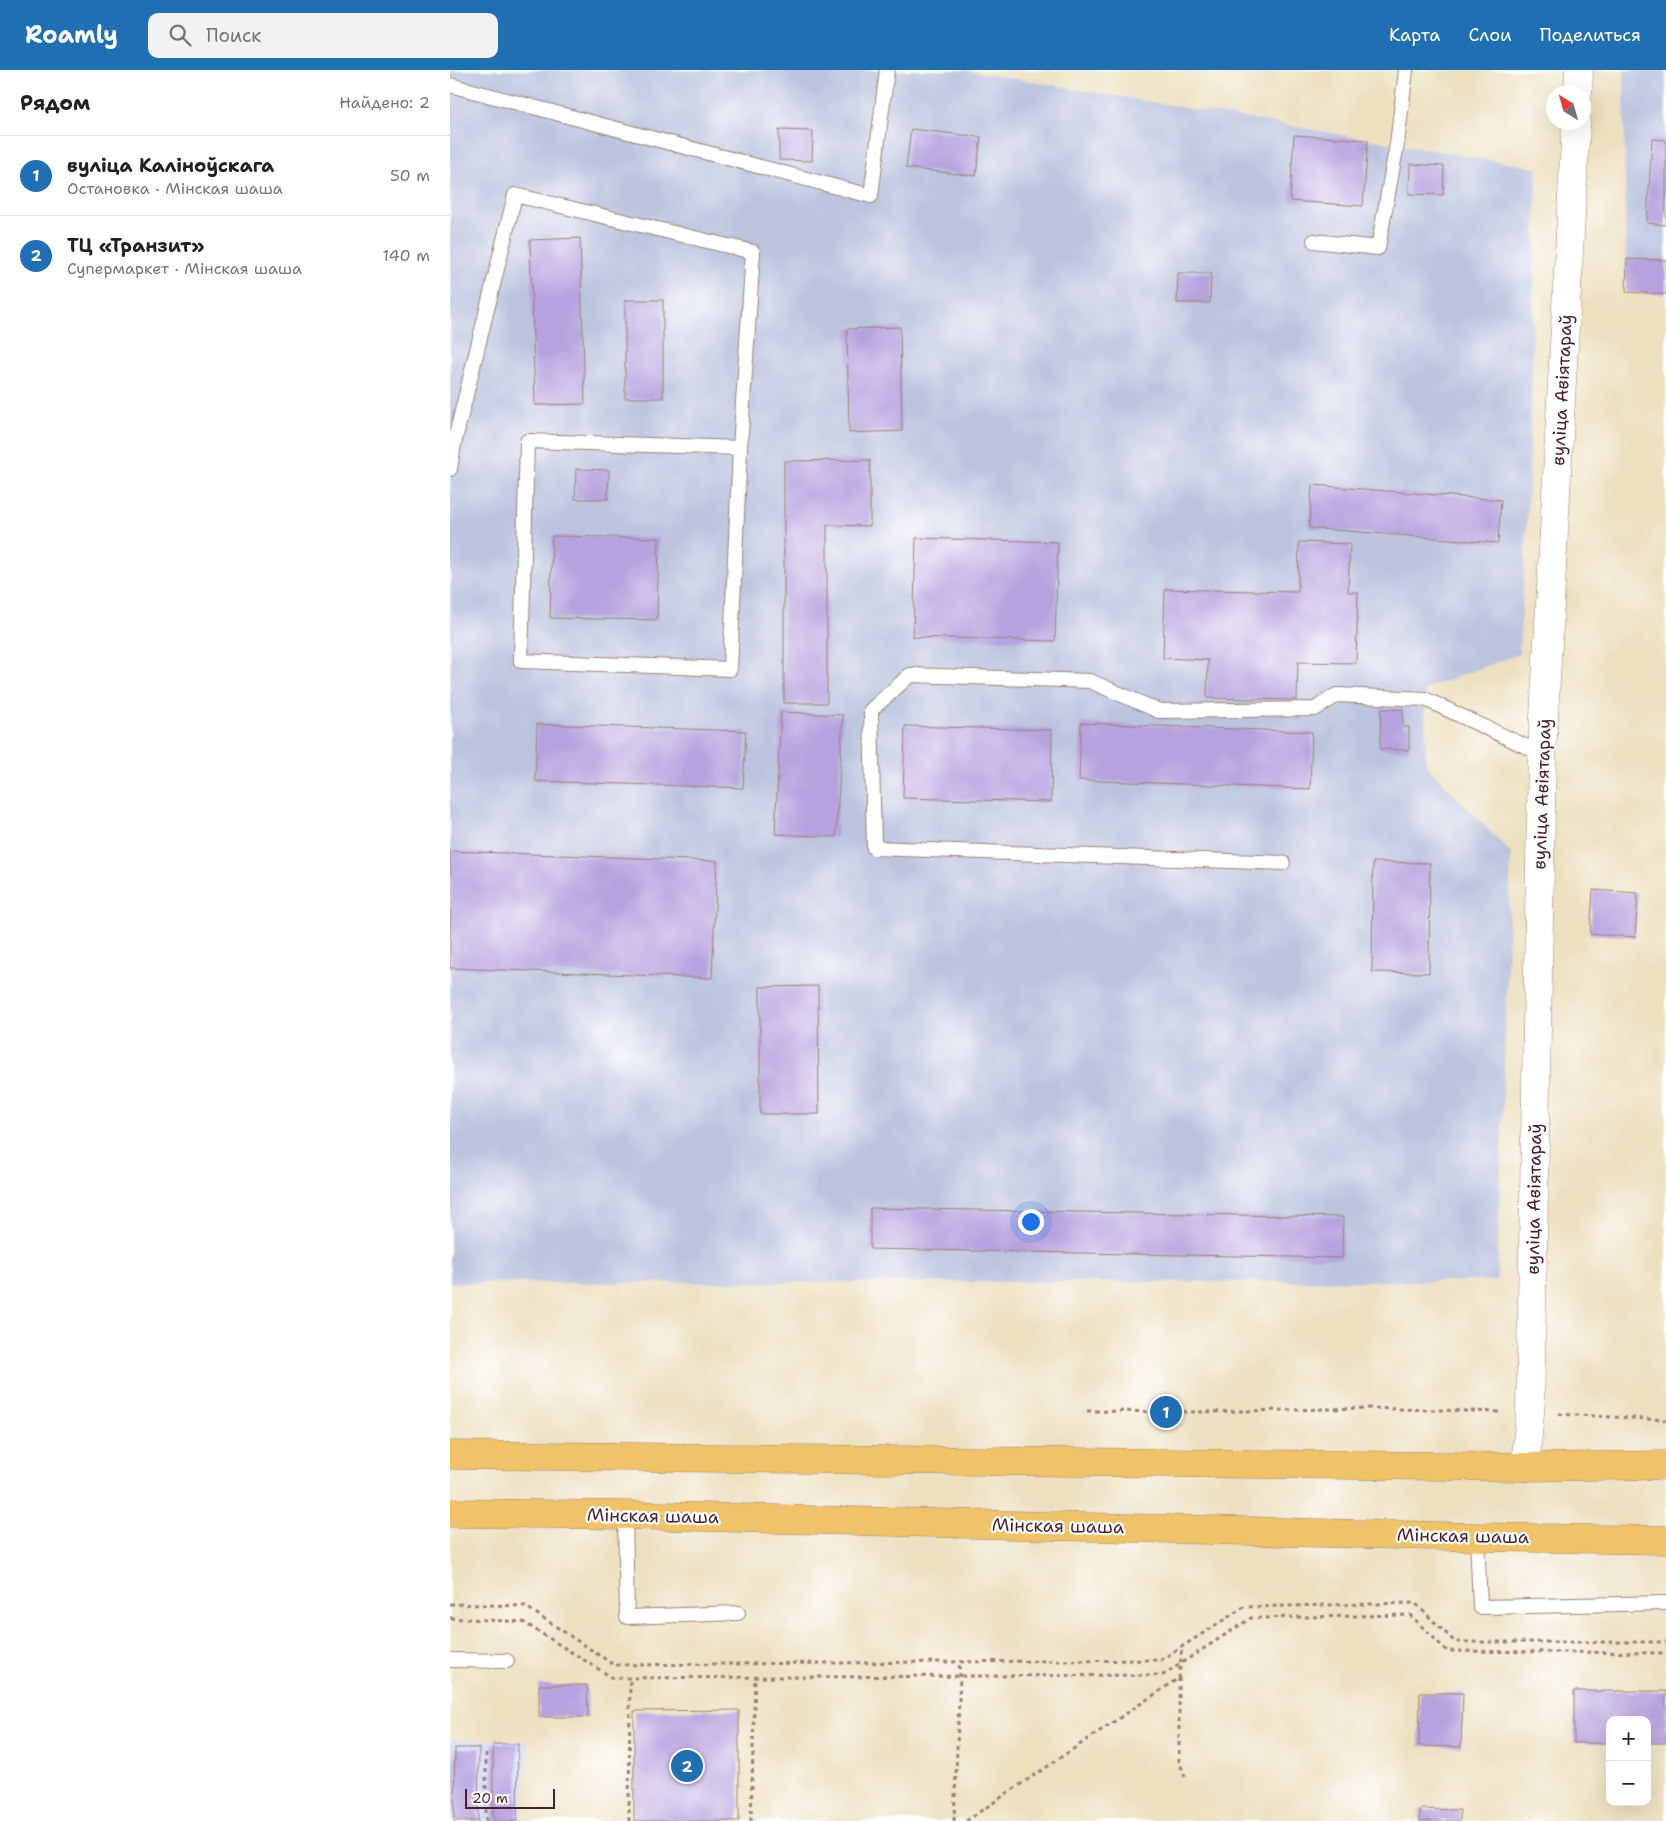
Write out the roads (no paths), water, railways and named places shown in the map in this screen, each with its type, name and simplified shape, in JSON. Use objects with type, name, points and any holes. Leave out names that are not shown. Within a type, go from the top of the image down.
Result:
[{"type":"main road","points":[[450,1455],[1525,1467],[1666,1465]]},
{"type":"main road","name":"Мінская шаша","points":[[450,1513],[626,1515],[1477,1537],[1666,1540]]},
{"type":"street","points":[[1578,85],[1579,70]]},
{"type":"street","name":"вуліца Авіятараў","points":[[1525,1467],[1530,1413],[1542,754],[1576,130]]},
{"type":"lane","points":[[450,85],[871,196],[887,70]]},
{"type":"lane","points":[[1314,241],[1378,248],[1397,144],[1406,70]]},
{"type":"lane","points":[[450,470],[454,444],[515,195],[753,252],[740,448],[730,669],[521,661],[527,441],[740,448]]},
{"type":"lane","points":[[1284,864],[874,848],[871,710],[910,675],[1090,681],[1159,711],[1315,709],[1337,695],[1425,699],[1542,754]]},
{"type":"lane","points":[[626,1515],[627,1617],[738,1613]]},
{"type":"lane","points":[[1477,1537],[1480,1607],[1666,1603]]},
{"type":"lane","points":[[450,1660],[508,1661]]},
{"type":"place","name":"вуліца Каліноўскага","points":[[1166,1412]]},
{"type":"place","name":"ТЦ «Транзит»","points":[[687,1766]]}]
